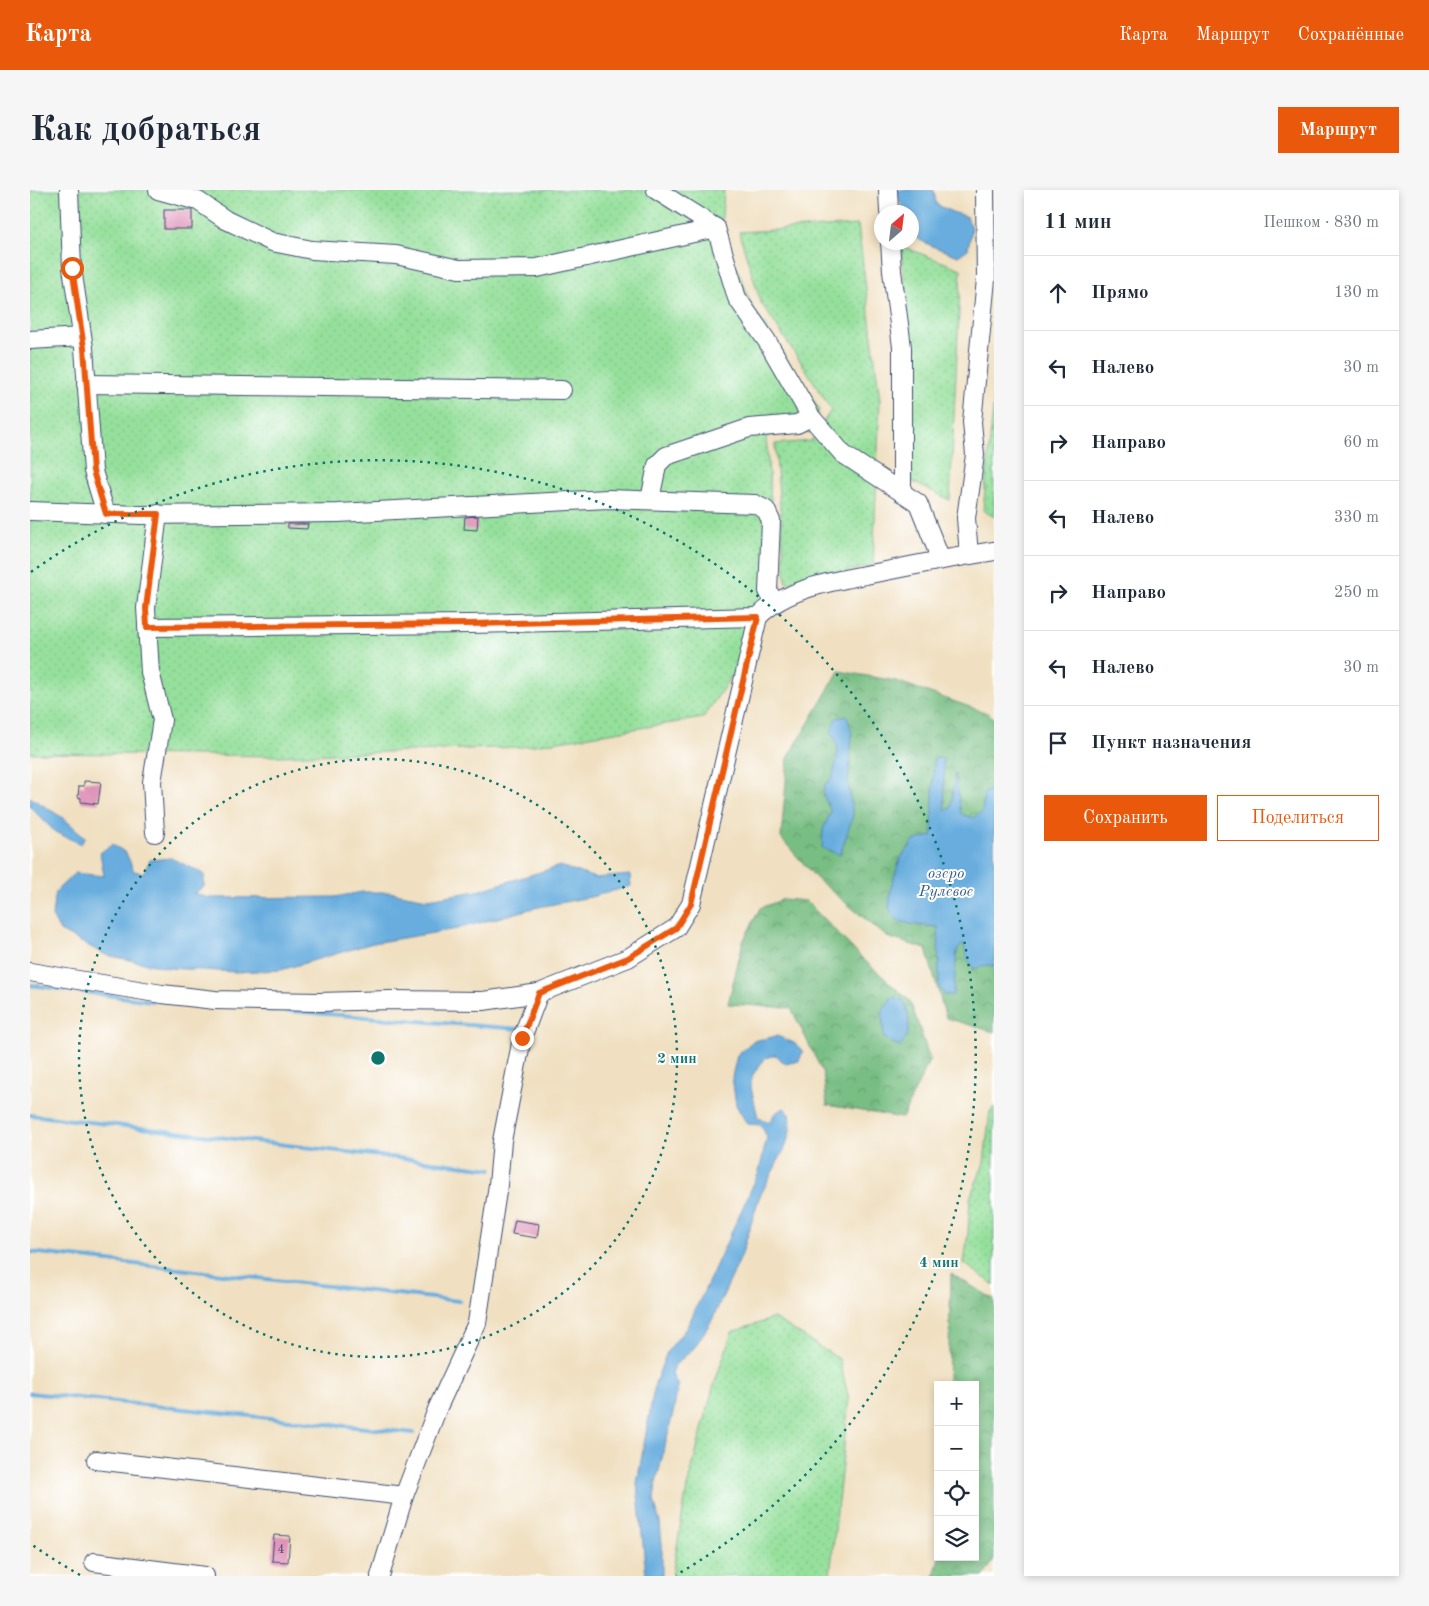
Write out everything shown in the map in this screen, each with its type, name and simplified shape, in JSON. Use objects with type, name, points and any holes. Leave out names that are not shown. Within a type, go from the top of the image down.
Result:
[{"type":"street","points":[[69,190],[72,268],[82,337],[93,471],[106,514]]},
{"type":"street","points":[[158,190],[198,201],[226,220],[272,242],[312,250],[396,255],[459,269],[537,268],[716,228]]},
{"type":"street","points":[[656,190],[716,228],[738,298],[767,340],[812,417],[843,454],[918,503],[941,560]]},
{"type":"street","points":[[888,190],[889,205]]},
{"type":"street","points":[[969,555],[966,518],[975,455],[972,422],[986,279],[985,190]]},
{"type":"street","points":[[891,250],[902,347],[902,494]]},
{"type":"street","points":[[30,340],[82,337]]},
{"type":"street","points":[[86,384],[562,390]]},
{"type":"street","points":[[650,500],[657,465],[666,456],[749,428],[796,424],[812,417]]},
{"type":"street","points":[[30,511],[106,514],[338,513],[608,499],[755,504],[766,510],[772,521],[768,591],[775,603]]},
{"type":"street","points":[[156,833],[152,782],[162,720],[150,672],[146,608],[158,514]]},
{"type":"street","points":[[30,972],[162,994],[215,1000],[318,1002],[390,1000],[483,1001],[539,993],[628,958],[676,928],[691,904],[758,617],[768,607],[812,586],[994,551]]},
{"type":"street","points":[[147,627],[470,624],[758,617]]},
{"type":"street","points":[[380,1576],[404,1496],[438,1407],[477,1323],[488,1258],[506,1122],[522,1038],[539,993]]},
{"type":"street","points":[[96,1460],[404,1496]]},
{"type":"street","points":[[94,1562],[205,1576]]},
{"type":"green space","points":[[30,190],[724,190],[721,228],[752,306],[819,409],[811,432],[766,436],[778,590],[751,609],[741,662],[703,718],[522,747],[278,756],[30,753]]},
{"type":"green space","points":[[858,225],[880,400],[873,566],[786,583],[775,444],[811,441],[831,410],[761,303],[739,232]]},
{"type":"green space","points":[[901,250],[911,250],[961,269],[950,500],[911,481],[907,317]]},
{"type":"green space","points":[[994,398],[994,517],[983,510]]},
{"type":"green space","points":[[839,671],[896,681],[987,713],[994,718],[994,1032],[946,1018],[926,949],[887,937],[817,879],[781,838],[788,758]]},
{"type":"green space","points":[[784,899],[806,901],[864,960],[910,1001],[930,1059],[902,1118],[827,1105],[823,1073],[791,1008],[728,1004],[743,942],[760,908]]},
{"type":"green space","points":[[994,1107],[994,1285],[964,1263],[970,1198],[984,1163],[990,1111]]},
{"type":"green space","points":[[951,1274],[994,1299],[994,1560],[984,1576],[934,1576],[938,1561],[979,1561],[979,1381],[948,1381]]},
{"type":"green space","points":[[774,1318],[839,1359],[849,1399],[830,1576],[672,1576],[687,1487],[713,1388],[732,1332]]},
{"type":"water","points":[[898,190],[934,190],[936,204],[966,216],[972,227],[968,249],[958,256],[920,240],[919,205],[901,205],[897,193]]},
{"type":"water","points":[[847,716],[852,734],[848,783],[853,816],[840,855],[822,848],[823,829],[831,812],[823,794],[825,784],[831,780],[838,750],[835,738],[831,732],[836,718]]},
{"type":"water","name":"озеро Рулевое","points":[[943,758],[945,810],[951,808],[955,773],[961,814],[973,818],[982,812],[984,793],[994,789],[994,966],[987,965],[974,969],[968,960],[963,943],[957,951],[953,995],[944,995],[939,987],[938,927],[898,921],[889,909],[891,887],[900,859],[915,840],[932,836],[934,759]]},
{"type":"water","points":[[30,797],[63,818],[85,837],[81,844],[55,832],[30,807]]},
{"type":"water","points":[[112,844],[126,853],[134,871],[143,873],[150,860],[171,858],[204,874],[204,887],[194,893],[209,898],[335,897],[362,892],[389,892],[428,899],[477,891],[560,866],[595,878],[630,875],[631,886],[595,896],[534,908],[457,929],[373,943],[281,970],[236,972],[168,968],[106,955],[60,931],[52,916],[55,892],[75,873],[104,876],[100,853]]},
{"type":"water","points":[[892,997],[903,1000],[909,1018],[907,1036],[900,1047],[884,1038],[882,1013]]},
{"type":"water","points":[[777,1036],[794,1043],[803,1051],[799,1061],[785,1064],[776,1055],[765,1058],[752,1076],[751,1087],[758,1118],[770,1122],[775,1113],[784,1108],[789,1113],[791,1127],[786,1146],[759,1198],[741,1257],[712,1320],[694,1348],[674,1366],[672,1375],[678,1386],[656,1483],[654,1500],[660,1523],[662,1576],[646,1576],[637,1483],[655,1383],[667,1352],[687,1327],[759,1172],[767,1137],[761,1125],[747,1124],[736,1105],[732,1077],[737,1055],[753,1041]]},
{"type":"building","points":[[164,210],[192,210],[192,229],[164,229]]},
{"type":"building","points":[[478,516],[477,530],[464,529],[465,517]]},
{"type":"building","points":[[288,524],[308,524],[307,529],[288,528]]},
{"type":"building","points":[[84,781],[101,782],[98,804],[81,802],[81,798],[78,797],[79,786],[84,786]]},
{"type":"building","points":[[515,1220],[539,1224],[537,1238],[512,1234]]},
{"type":"building","points":[[274,1535],[290,1536],[288,1562],[272,1561]]},
{"type":"waterway","points":[[30,985],[152,1001]]},
{"type":"waterway","points":[[263,1009],[520,1029]]},
{"type":"waterway","points":[[30,1115],[492,1169]]},
{"type":"waterway","points":[[30,1252],[459,1301]]},
{"type":"waterway","points":[[30,1393],[414,1433]]},
{"type":"route","points":[[72,268],[84,348],[93,471],[106,514],[158,514],[146,608],[147,627],[470,624],[758,617],[691,904],[676,928],[628,958],[539,993],[522,1038]]}]
